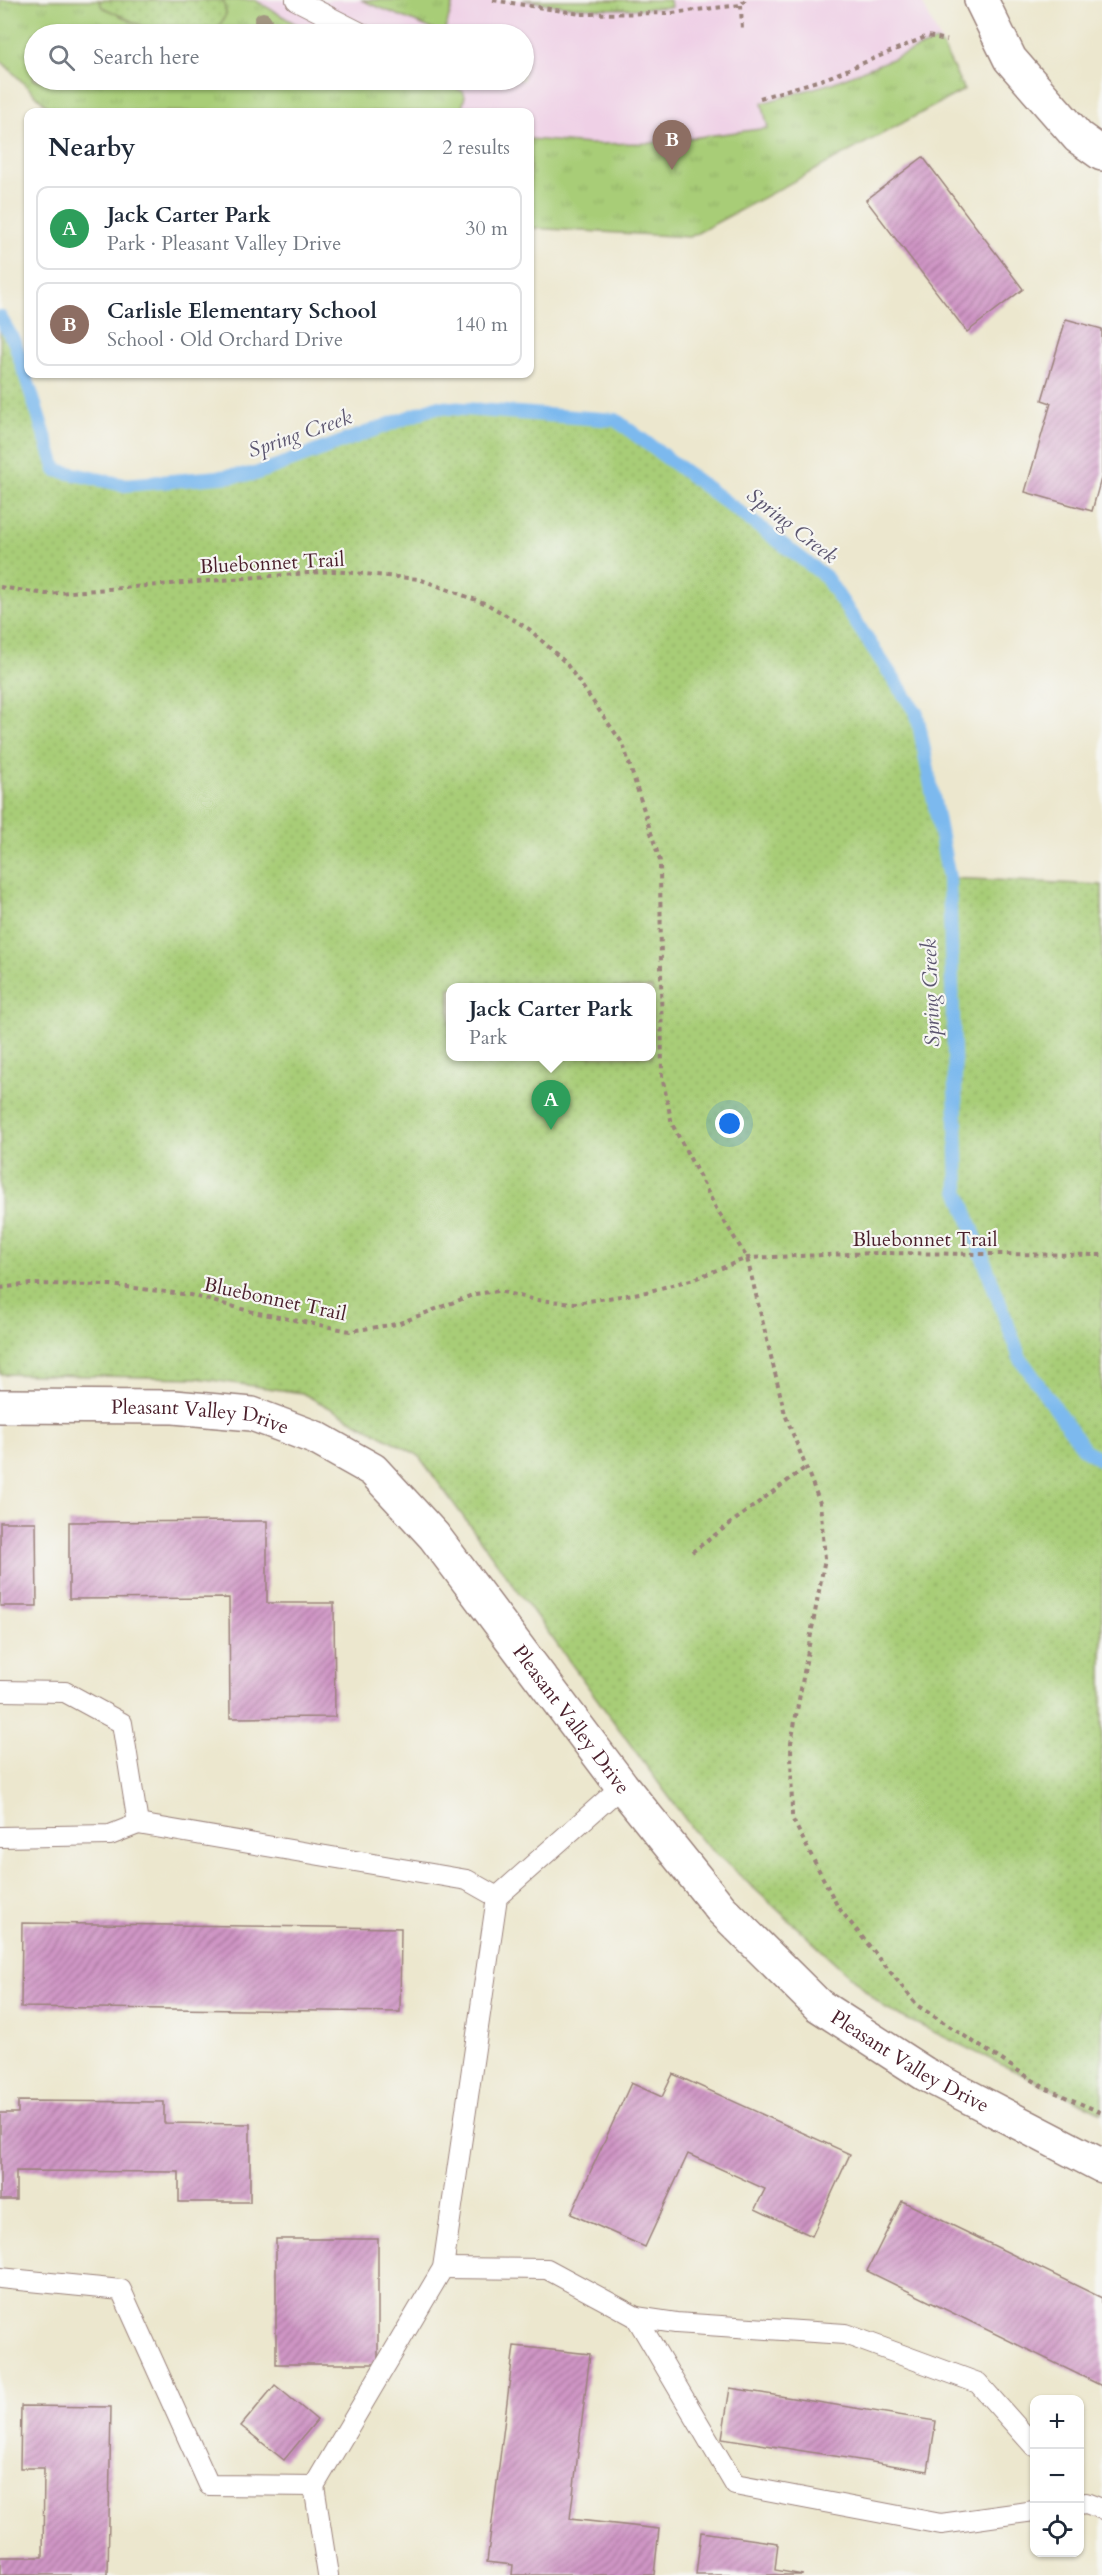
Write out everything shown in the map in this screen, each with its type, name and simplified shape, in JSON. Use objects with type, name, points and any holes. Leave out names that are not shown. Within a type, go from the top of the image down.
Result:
[{"type":"street","points":[[981,0],[1010,59],[1078,137],[1102,154]]},
{"type":"street","name":"Pleasant Valley Drive","points":[[0,1406],[174,1407],[252,1414],[316,1438],[372,1470],[434,1536],[622,1786],[721,1909],[818,2005],[925,2074],[1102,2166]]},
{"type":"lane","points":[[296,0],[343,24]]},
{"type":"lane","points":[[0,1690],[65,1692],[122,1724],[138,1824]]},
{"type":"lane","points":[[328,2575],[314,2486],[443,2268],[497,1898],[622,1786]]},
{"type":"lane","points":[[0,1837],[110,1835],[138,1824],[467,1880],[497,1898]]},
{"type":"lane","points":[[443,2268],[546,2269],[636,2317],[676,2323],[845,2334],[978,2383],[1030,2440]]},
{"type":"lane","points":[[0,2278],[121,2290],[209,2485],[314,2486]]},
{"type":"lane","points":[[636,2317],[735,2486],[941,2524],[1030,2512]]},
{"type":"path","points":[[493,0],[581,14],[671,13],[741,5]]},
{"type":"path","points":[[742,31],[741,5],[745,0]]},
{"type":"path","points":[[760,98],[826,78],[927,36],[948,40]]},
{"type":"path","name":"Bluebonnet Trail","points":[[0,586],[46,594],[333,571],[419,579],[487,604],[529,629],[565,662],[623,744],[660,861],[662,1076],[672,1124],[716,1208],[747,1258]]},
{"type":"path","name":"Bluebonnet Trail","points":[[0,1288],[30,1284],[111,1285],[190,1295],[253,1312],[350,1331],[397,1324],[475,1294],[498,1291],[536,1300],[576,1303],[646,1292],[694,1279],[747,1258],[876,1253],[1102,1256]]},
{"type":"path","points":[[747,1258],[785,1414],[820,1503],[825,1558],[791,1743],[792,1818],[838,1907],[918,2006],[1045,2088],[1102,2113]]},
{"type":"path","points":[[692,1552],[806,1467]]},
{"type":"shaded area","points":[[0,0],[921,0],[964,90],[690,237],[534,228],[534,108],[49,108],[31,90],[534,90],[534,24],[24,24],[24,84],[0,60]]},
{"type":"green space","points":[[0,0],[99,0],[102,7],[138,24],[24,24],[24,84],[0,60]]},
{"type":"green space","points":[[99,0],[223,0],[226,14],[220,24],[138,24],[102,7]]},
{"type":"green space","points":[[223,0],[255,0],[296,24],[220,24],[226,14]]},
{"type":"green space","points":[[361,0],[454,0],[447,24],[420,24]]},
{"type":"green space","points":[[523,0],[670,0],[671,7],[597,8]]},
{"type":"green space","points":[[936,41],[943,47],[964,90],[690,237],[534,228],[534,139],[589,144],[651,143],[768,128],[762,103],[832,83]]},
{"type":"green space","points":[[31,90],[460,90],[465,96],[462,108],[49,108]]},
{"type":"green space","points":[[0,317],[15,343],[24,378],[26,378],[56,470],[124,485],[255,474],[436,407],[616,420],[825,576],[917,714],[949,878],[1102,885],[1102,2113],[886,2009],[699,1838],[418,1455],[302,1393],[197,1378],[0,1374]]},
{"type":"building","points":[[923,157],[1023,289],[967,332],[866,200]]},
{"type":"building","points":[[1066,319],[1102,329],[1102,475],[1092,511],[1025,492],[1051,403],[1042,400]]},
{"type":"building","points":[[267,1521],[267,1603],[334,1603],[335,1717],[230,1718],[229,1598],[69,1599],[69,1522]]},
{"type":"building","points":[[0,1522],[36,1522],[37,1606],[0,1606]]},
{"type":"building","points":[[22,1923],[401,1928],[400,2012],[21,2007]]},
{"type":"building","points":[[673,2074],[850,2154],[812,2236],[755,2209],[765,2189],[688,2154],[645,2247],[571,2214],[631,2083],[662,2097]]},
{"type":"building","points":[[18,2101],[164,2102],[164,2123],[250,2124],[250,2202],[179,2202],[179,2172],[16,2171],[16,2200],[0,2200],[0,2113],[18,2113]]},
{"type":"building","points":[[902,2201],[1102,2298],[1102,2386],[867,2271]]},
{"type":"building","points":[[276,2239],[378,2239],[378,2364],[276,2364]]},
{"type":"building","points":[[514,2346],[590,2354],[570,2519],[659,2529],[654,2575],[512,2575],[513,2565],[487,2562]]},
{"type":"building","points":[[275,2385],[317,2420],[284,2460],[241,2426]]},
{"type":"building","points":[[730,2388],[936,2421],[928,2471],[722,2438]]},
{"type":"building","points":[[21,2406],[111,2407],[108,2575],[0,2575],[0,2557],[43,2557],[44,2468],[20,2468]]},
{"type":"building","points":[[701,2532],[778,2543],[775,2570],[803,2575],[696,2575]]},
{"type":"waterway","name":"Spring Creek","points":[[0,317],[15,343],[24,371]]},
{"type":"waterway","name":"Spring Creek","points":[[26,378],[56,470],[124,485],[255,474],[436,407],[616,420],[825,576],[917,714],[949,878],[958,1190],[1020,1358],[1084,1449],[1102,1461]]},
{"type":"place","name":"Carlisle Elementary School","points":[[672,170]]},
{"type":"place","name":"Jack Carter Park","points":[[551,1130]]}]
